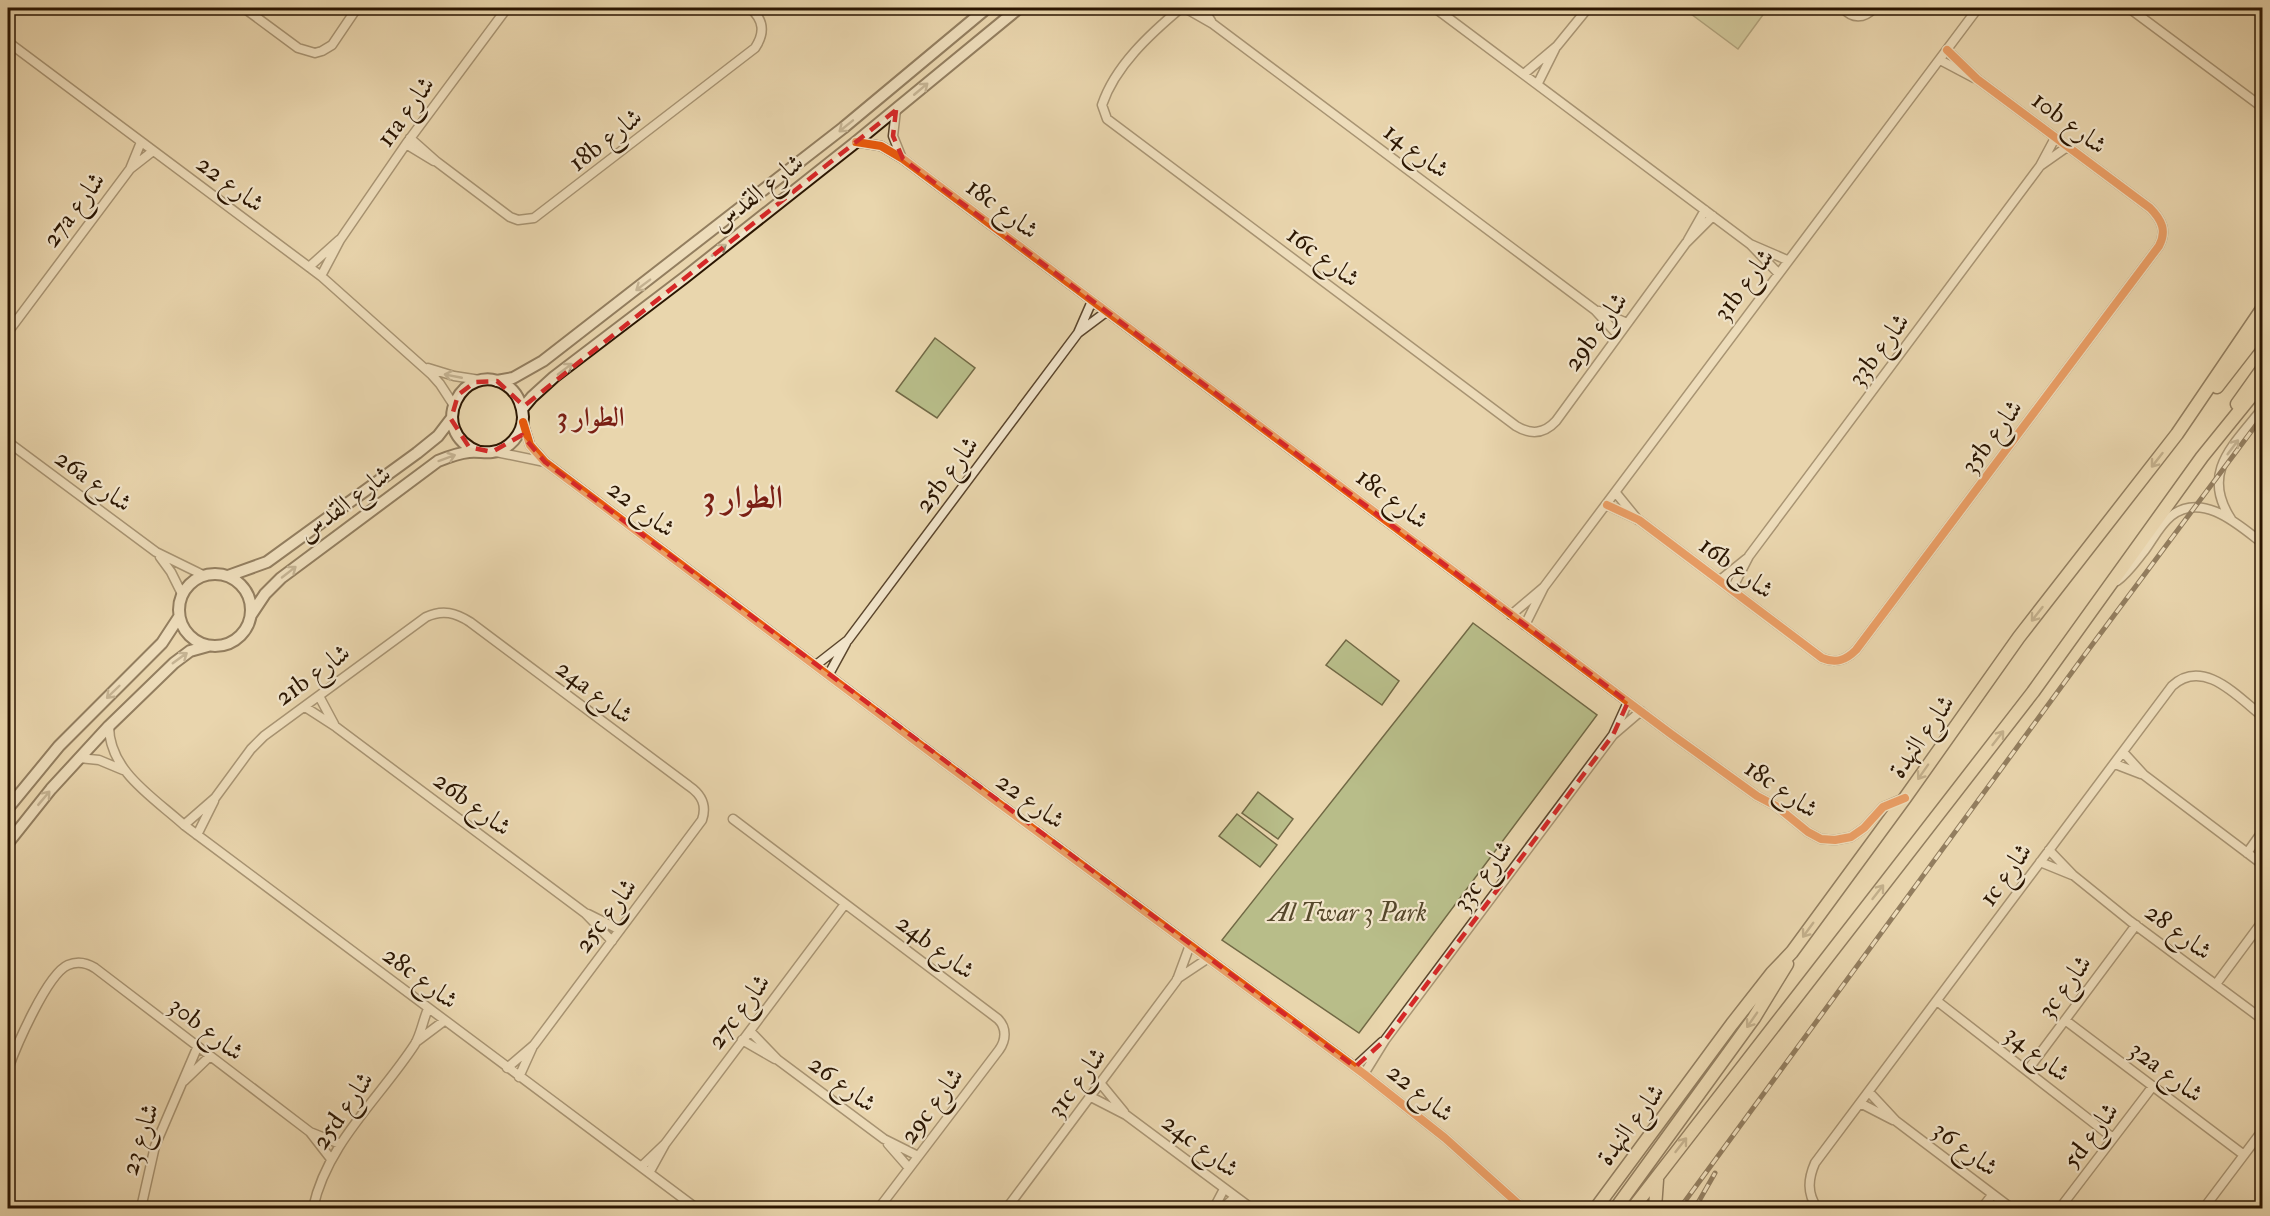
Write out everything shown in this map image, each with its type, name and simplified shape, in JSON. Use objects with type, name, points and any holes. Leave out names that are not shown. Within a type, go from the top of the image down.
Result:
[{"type":"main road","name":"شارع القدس","points":[[491,381],[513,378],[529,371],[552,354],[843,128],[985,8]]},
{"type":"main road","name":"شارع القدس","points":[[522,409],[554,376],[684,278],[856,142],[1018,8]]},
{"type":"main road","name":"شارع النهدة","points":[[1597,1208],[1732,1024],[1772,973],[1792,952],[2019,637],[2176,434],[2262,309]]},
{"type":"main road","name":"شارع النهدة","points":[[2176,434],[2214,392],[2262,329]]},
{"type":"main road","name":"شارع النهدة","points":[[1633,1209],[2033,692],[2112,585],[2262,369]]},
{"type":"main road","points":[[491,381],[513,392],[522,409],[523,422],[519,433],[503,449],[479,452],[460,440],[454,430],[451,419],[453,404],[466,387],[475,382],[491,381]]},
{"type":"main road","name":"شارع النهدة","points":[[2202,457],[2262,383]]},
{"type":"main road","name":"شارع القدس","points":[[228,576],[258,566],[282,552],[429,444],[451,419]]},
{"type":"main road","name":"شارع القدس","points":[[251,615],[265,594],[282,578],[428,469],[450,456],[479,452]]},
{"type":"main road","points":[[8,843],[79,758],[174,663],[190,651],[228,644],[237,639],[248,624],[251,607],[246,592],[236,580],[220,574],[203,575],[195,579],[182,594],[179,616],[182,627],[189,636],[208,646]]},
{"type":"main road","points":[[8,808],[59,746],[162,643],[179,616]]},
{"type":"main road","points":[[1616,1209],[1754,1018],[1792,952]]},
{"type":"main road","points":[[1655,1209],[1654,1192],[1658,1176]]},
{"type":"street","points":[[244,8],[298,48],[315,52],[332,45],[357,8]]},
{"type":"street","name":"11a شارع","points":[[321,276],[340,240],[408,141],[506,8]]},
{"type":"street","name":"18b شارع","points":[[408,141],[510,217],[518,220],[534,218],[755,48],[762,32],[761,23],[758,15],[750,8]]},
{"type":"street","name":"شارع 14","points":[[1183,8],[1213,24],[1595,310],[1618,335]]},
{"type":"street","name":"16c شارع","points":[[1183,8],[1153,32],[1128,60],[1110,85],[1102,105],[1104,115],[1111,123],[1516,426],[1531,432]]},
{"type":"street","name":"شارع 14","points":[[1202,8],[1213,24]]},
{"type":"street","points":[[1435,8],[1525,73],[1713,216],[1749,244],[1778,273]]},
{"type":"street","points":[[1525,73],[1557,46],[1588,8]]},
{"type":"street","points":[[1843,8],[1849,14],[1860,16],[1874,8]]},
{"type":"street","name":"31b شارع","points":[[1525,625],[1544,587],[1978,8]]},
{"type":"street","points":[[2129,8],[2261,103]]},
{"type":"street","name":"شارع 22","points":[[8,42],[321,276],[422,366],[440,384],[453,404]]},
{"type":"street","points":[[1538,83],[1557,46]]},
{"type":"street","name":"10b شارع","points":[[1947,50],[1977,79],[2143,202],[2161,221],[2164,230]]},
{"type":"street","name":"10b شارع","points":[[1940,60],[1977,79]]},
{"type":"street","points":[[896,110],[893,136],[896,148],[903,159]]},
{"type":"street","name":"33b شارع","points":[[1732,589],[1749,556],[2040,166],[2055,138]]},
{"type":"street","name":"27a شارع","points":[[8,332],[130,169],[141,142]]},
{"type":"street","name":"18c شارع","points":[[856,142],[880,146],[903,159],[1628,702],[1815,836],[1835,840],[1858,834],[1883,807],[1905,798]]},
{"type":"street","name":"33b شارع","points":[[2040,166],[2067,147]]},
{"type":"street","name":"27a شارع","points":[[130,169],[153,151]]},
{"type":"street","name":"29b شارع","points":[[1531,432],[1538,432],[1551,426],[1686,243],[1705,210]]},
{"type":"street","name":"29b شارع","points":[[1686,243],[1713,216]]},
{"type":"street","name":"35b شارع","points":[[1842,661],[1857,650],[2159,246],[2164,230]]},
{"type":"street","name":"11a شارع","points":[[309,267],[340,240]]},
{"type":"street","points":[[1749,244],[1787,260]]},
{"type":"street","name":"25b شارع","points":[[829,674],[839,660],[848,640],[1078,333],[1092,302]]},
{"type":"street","name":"شارع 14","points":[[1595,310],[1627,323]]},
{"type":"street","name":"25b شارع","points":[[1078,333],[1106,312]]},
{"type":"street","name":"شارع 22","points":[[422,366],[454,376],[491,381]]},
{"type":"street","points":[[2231,519],[2220,499],[2217,487],[2218,475],[2228,453],[2262,409]]},
{"type":"street","name":"شارع 22","points":[[523,422],[530,445],[545,462],[1207,959],[1355,1067],[1445,1138],[1523,1209]]},
{"type":"street","name":"26a شارع","points":[[8,442],[156,552],[203,575]]},
{"type":"street","name":"شارع 22","points":[[492,452],[545,462]]},
{"type":"street","name":"16b شارع","points":[[1616,493],[1639,520]]},
{"type":"street","name":"16b شارع","points":[[1607,505],[1639,520],[1822,657],[1842,661]]},
{"type":"street","points":[[2112,585],[2127,573],[2165,522],[2176,513],[2190,508],[2211,510],[2231,519],[2262,543]]},
{"type":"street","name":"26a شارع","points":[[156,552],[171,572],[182,594]]},
{"type":"street","name":"33b شارع","points":[[1720,580],[1749,556]]},
{"type":"street","name":"31b شارع","points":[[1511,615],[1544,587]]},
{"type":"street","name":"21b شارع","points":[[197,835],[215,798],[257,742],[272,729],[426,617],[440,612],[454,614]]},
{"type":"street","name":"24a شارع","points":[[454,614],[471,622],[695,790],[705,807]]},
{"type":"street","name":"25b شارع","points":[[816,664],[848,640]]},
{"type":"street","name":"1c شارع","points":[[1817,1209],[1810,1193],[1811,1172],[1821,1155],[2172,686],[2189,675],[2203,675],[2220,682],[2262,716]]},
{"type":"street","name":"26b شارع","points":[[319,696],[336,727]]},
{"type":"street","name":"33c شارع","points":[[1364,1074],[1385,1040],[1613,735],[1628,702]]},
{"type":"street","name":"26b شارع","points":[[305,707],[336,727],[585,913],[612,941]]},
{"type":"street","name":"33c شارع","points":[[1613,735],[1641,711]]},
{"type":"street","name":"28c شارع","points":[[109,726],[114,756],[126,772],[184,825],[696,1209]]},
{"type":"street","points":[[2123,752],[2144,775],[2262,864]]},
{"type":"street","name":"28c شارع","points":[[79,758],[99,760],[126,772]]},
{"type":"street","points":[[2115,764],[2144,775]]},
{"type":"street","name":"21b شارع","points":[[184,825],[215,798]]},
{"type":"street","name":"25c شارع","points":[[519,1077],[534,1045],[702,820],[705,807]]},
{"type":"street","name":"24b شارع","points":[[733,819],[1002,1022]]},
{"type":"street","points":[[2247,853],[2262,832]]},
{"type":"street","name":"شارع 28","points":[[2049,850],[2073,875],[2136,925],[2262,1019]]},
{"type":"street","name":"شارع 28","points":[[2040,862],[2073,875]]},
{"type":"street","name":"27c شارع","points":[[650,1173],[665,1144],[845,904]]},
{"type":"street","name":"26b شارع","points":[[585,913],[620,930]]},
{"type":"street","points":[[2216,984],[2262,922]]},
{"type":"street","name":"3c شارع","points":[[2027,1071],[2136,925]]},
{"type":"street","name":"31c شارع","points":[[1007,1209],[1177,980],[1190,945]]},
{"type":"street","name":"31c شارع","points":[[1177,980],[1207,959]]},
{"type":"street","name":"30b شارع","points":[[8,1069],[22,1035],[42,997],[62,968],[77,962],[95,968],[310,1132],[340,1144]]},
{"type":"street","name":"شارع 34","points":[[1936,1001],[2113,1138]]},
{"type":"street","name":"25d شارع","points":[[416,1042],[428,1009]]},
{"type":"street","name":"32a شارع","points":[[2065,1020],[2244,1155]]},
{"type":"street","name":"25d شارع","points":[[313,1209],[322,1179],[340,1144],[416,1042],[444,1021]]},
{"type":"street","name":"29c شارع","points":[[879,1209],[1002,1046],[1005,1030],[1002,1022]]},
{"type":"street","name":"شارع 26","points":[[750,1031],[778,1060]]},
{"type":"street","name":"شارع 26","points":[[742,1040],[778,1060],[884,1139],[918,1156]]},
{"type":"street","name":"33c شارع","points":[[1355,1067],[1385,1040]]},
{"type":"street","name":"25c شارع","points":[[507,1068],[534,1045]]},
{"type":"street","name":"شارع 23","points":[[141,1209],[155,1146],[197,1048]]},
{"type":"street","name":"شارع 23","points":[[181,1083],[209,1057]]},
{"type":"street","name":"24c شارع","points":[[1101,1084],[1126,1115]]},
{"type":"street","name":"5d شارع","points":[[2060,1209],[2153,1086]]},
{"type":"street","name":"شارع 36","points":[[1869,1092],[1896,1121],[2011,1209]]},
{"type":"street","name":"24c شارع","points":[[1091,1097],[1126,1115],[1251,1209]]},
{"type":"street","name":"شارع 36","points":[[1860,1103],[1896,1121]]},
{"type":"street","points":[[2204,1209],[2262,1131]]},
{"type":"street","name":"30b شارع","points":[[310,1132],[331,1159]]},
{"type":"street","name":"شارع 26","points":[[884,1139],[909,1168]]},
{"type":"street","name":"27c شارع","points":[[641,1167],[665,1144]]},
{"type":"street","points":[[1214,1209],[1224,1189]]},
{"type":"street","points":[[1982,1209],[1992,1195]]},
{"type":"street","points":[[1223,1209],[1235,1197]]},
{"type":"highlighted area","points":[[896,110],[893,136],[903,159],[1628,702],[1613,735],[1385,1040],[1355,1067],[545,462],[522,435],[492,452],[469,447],[451,419],[458,395],[475,382],[497,381],[524,406]]},
{"type":"green space","points":[[1683,8],[1768,8],[1738,49]]},
{"type":"green space","points":[[935,338],[975,368],[937,418],[896,391]]},
{"type":"green space","name":"Al Twar 3 Park","points":[[1473,623],[1597,715],[1359,1033],[1222,940]]},
{"type":"green space","points":[[1346,640],[1399,681],[1382,705],[1326,665]]},
{"type":"green space","points":[[1258,792],[1293,819],[1278,839],[1242,813]]},
{"type":"green space","points":[[1237,814],[1277,845],[1260,867],[1219,836]]},
{"type":"railway","points":[[1680,1208],[2086,653],[2262,417]]},
{"type":"railway","points":[[1695,1208],[1715,1173]]},
{"type":"cycle path","points":[[1607,505],[1639,520],[1822,658],[1832,661],[1845,659],[1856,650],[2159,246],[2163,235],[2162,226],[2150,208],[1977,79],[1947,50]]},
{"type":"cycle path","points":[[856,142],[881,146],[903,159],[1671,734],[1757,796],[1776,806],[1808,832],[1821,839],[1835,840],[1851,837],[1864,828],[1883,807],[1905,798]]},
{"type":"cycle path","points":[[523,422],[530,445],[545,462],[942,761],[1364,1074],[1445,1138],[1523,1208]]},
{"type":"district","name":"الطوار 3","points":[[591,417]]},
{"type":"district","name":"الطوار 3","points":[[743,497]]}]
